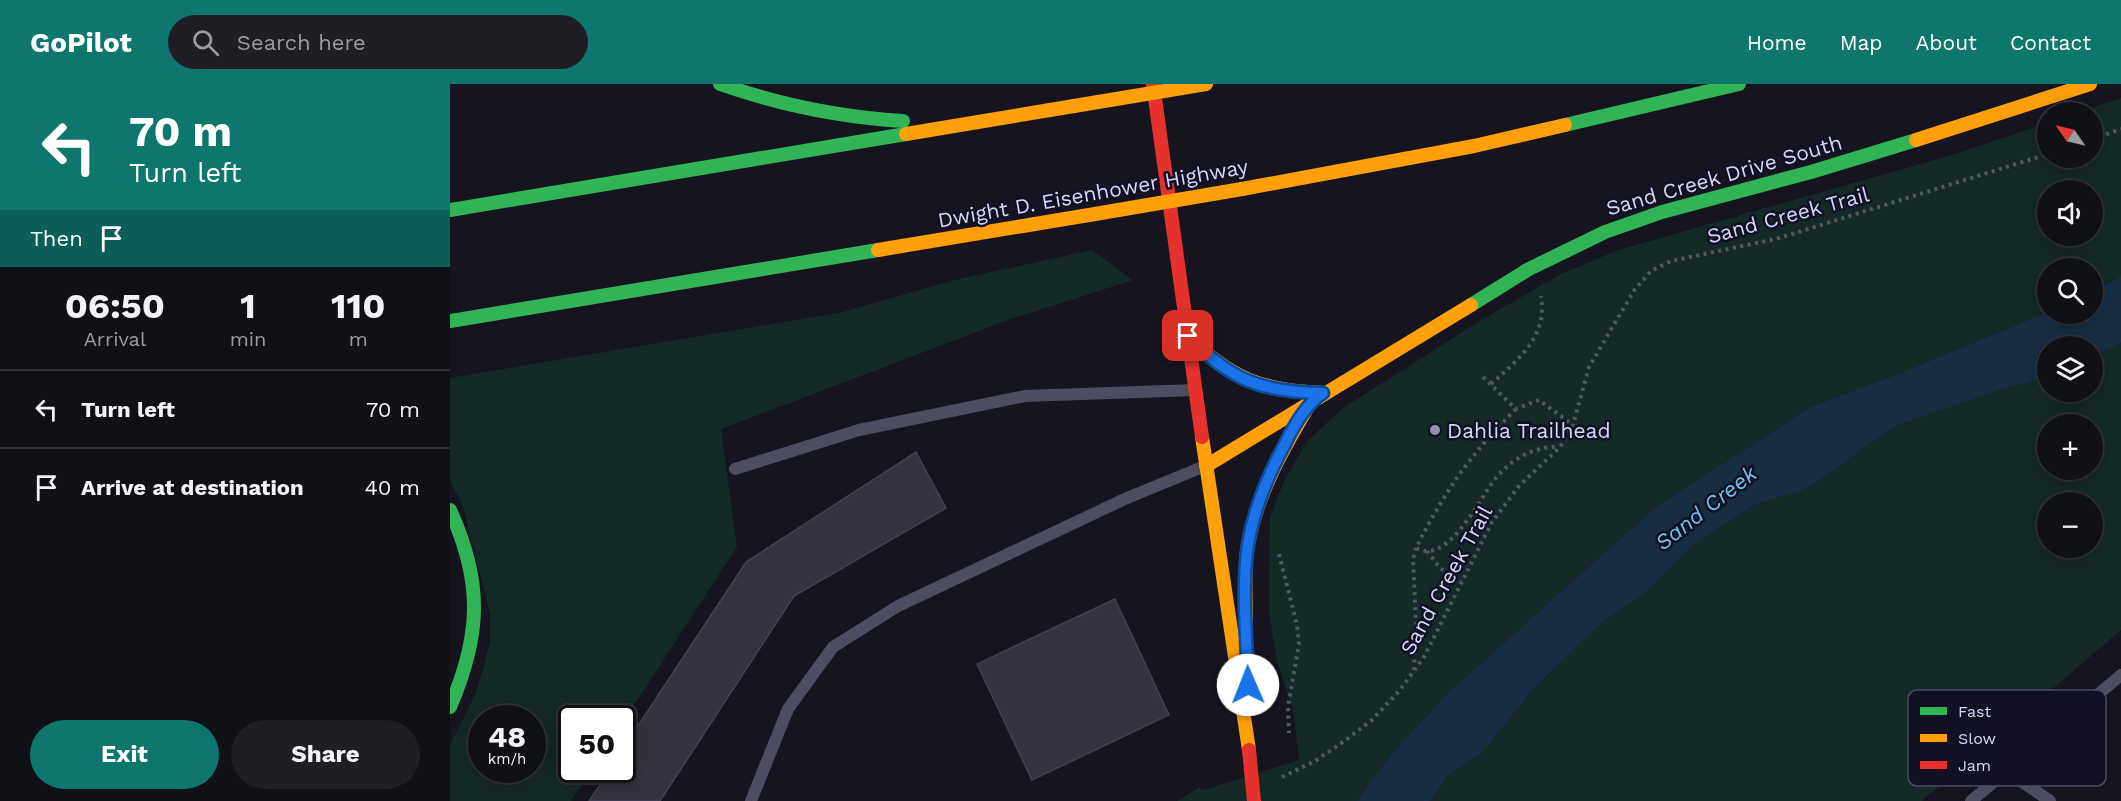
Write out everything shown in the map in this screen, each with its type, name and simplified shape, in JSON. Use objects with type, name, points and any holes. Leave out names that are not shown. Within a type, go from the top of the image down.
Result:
[{"type":"main road","points":[[720,84],[780,105],[816,112],[854,118],[973,124]]},
{"type":"main road","points":[[1153,84],[1206,466],[1249,750],[1254,801]]},
{"type":"main road","points":[[450,210],[1206,84]]},
{"type":"main road","name":"Dwight D. Eisenhower Highway","points":[[450,321],[1242,189],[1474,146],[1739,84]]},
{"type":"main road","name":"Sand Creek Drive South","points":[[1206,466],[1529,269],[1605,232],[1662,212],[1811,172],[1935,135],[2090,84]]},
{"type":"main road","points":[[1188,336],[1222,367],[1239,377],[1288,392],[1318,397],[1291,433],[1265,483],[1247,551],[1249,750]]},
{"type":"main road","points":[[450,510],[471,564],[474,610],[470,649],[463,678],[450,707]]},
{"type":"lane","points":[[735,469],[859,430],[1025,396],[1196,390]]},
{"type":"lane","points":[[751,801],[788,709],[833,647],[898,606],[1127,498],[1206,466]]},
{"type":"lane","points":[[2103,690],[2121,675]]},
{"type":"lane","points":[[1971,801],[1988,786]]},
{"type":"lane","points":[[2028,786],[2050,801]]},
{"type":"path","points":[[2103,135],[2121,129]]},
{"type":"path","name":"Sand Creek Trail","points":[[1274,781],[1315,760],[1365,725],[1400,690],[1424,657],[1492,522],[1519,486],[1560,447],[1573,425],[1588,367],[1635,289],[1652,271],[1671,261],[1776,238],[2037,157]]},
{"type":"path","points":[[1491,384],[1513,364],[1537,334],[1542,319],[1539,289]]},
{"type":"path","points":[[1483,377],[1516,409]]},
{"type":"path","points":[[1414,670],[1416,624],[1413,559],[1416,548],[1438,506],[1464,466],[1516,409],[1539,400],[1573,425]]},
{"type":"path","points":[[1416,548],[1427,551],[1442,546],[1454,537],[1498,476],[1527,453],[1544,446],[1560,447]]},
{"type":"path","points":[[1278,550],[1297,625],[1299,644],[1288,706],[1289,733]]},
{"type":"path","points":[[1427,551],[1440,568],[1461,582]]},
{"type":"green space","points":[[2121,98],[2121,276],[2103,286],[2103,258],[2037,258],[2037,316],[1903,372],[1810,407],[1655,508],[1451,690],[1392,753],[1357,801],[1177,801],[1200,787],[1201,791],[1299,760],[1293,710],[1277,662],[1269,612],[1270,517],[1285,479],[1308,440],[1343,408],[1478,322],[1559,275],[1618,250],[1949,156],[2037,126],[2037,168],[2103,168],[2103,104]]},
{"type":"green space","points":[[1092,250],[1133,280],[1008,320],[721,429],[737,547],[634,705],[558,705],[558,783],[583,783],[571,801],[450,801],[450,745],[468,709],[468,783],[546,783],[546,705],[470,705],[483,670],[490,641],[490,614],[462,503],[450,481],[450,378],[839,313],[955,280]]},
{"type":"green space","points":[[2121,343],[2121,630],[2051,690],[1908,690],[1908,786],[1939,786],[1922,801],[1430,801],[1450,773],[1481,754],[1530,693],[1599,625],[1650,589],[1696,542],[1757,504],[1806,489],[1896,426],[2003,389],[2037,380],[2037,402],[2103,402],[2103,352]]},
{"type":"water","name":"Sand Creek","points":[[2121,276],[2121,343],[2103,352],[2103,336],[2037,336],[2037,380],[2003,389],[1896,426],[1806,489],[1757,504],[1696,542],[1650,589],[1599,625],[1530,693],[1481,754],[1450,773],[1430,801],[1357,801],[1392,753],[1451,690],[1655,508],[1810,407],[1903,372],[2037,316],[2037,324],[2103,324],[2103,286]]},
{"type":"building","points":[[916,452],[946,508],[794,596],[660,801],[589,801],[601,783],[636,783],[636,729],[746,562]]},
{"type":"building","points":[[1115,599],[1169,715],[1032,780],[977,664]]},
{"type":"traffic: fast","points":[[720,84],[810,109],[903,121]]},
{"type":"traffic: fast","points":[[1565,125],[1739,84]]},
{"type":"traffic: fast","points":[[450,210],[906,134]]},
{"type":"traffic: fast","points":[[1471,305],[1529,269],[1605,232],[1662,212],[1811,172],[1916,140]]},
{"type":"traffic: fast","points":[[450,321],[878,250]]},
{"type":"traffic: fast","points":[[450,510],[468,561],[473,585],[474,608],[468,656],[450,707]]},
{"type":"traffic: slow","points":[[1074,106],[1206,84]]},
{"type":"traffic: slow","points":[[1916,140],[2090,84]]},
{"type":"traffic: slow","points":[[906,134],[1074,106]]},
{"type":"traffic: slow","points":[[1242,189],[1474,146],[1565,125]]},
{"type":"traffic: slow","points":[[1089,215],[1242,189]]},
{"type":"traffic: slow","points":[[878,250],[1089,215]]},
{"type":"traffic: slow","points":[[1206,466],[1471,305]]},
{"type":"traffic: slow","points":[[1188,336],[1219,363],[1249,380],[1282,389],[1323,393]]},
{"type":"traffic: slow","points":[[1246,620],[1246,559],[1256,512],[1270,476],[1308,407]]},
{"type":"traffic: slow","points":[[1202,437],[1249,750]]},
{"type":"traffic: jam","points":[[1153,84],[1202,437]]},
{"type":"traffic: jam","points":[[1249,750],[1254,801]]},
{"type":"place","name":"Dahlia Trailhead","points":[[1435,430]]},
{"type":"route","points":[[1188,336],[1222,367],[1239,377],[1288,392],[1323,393],[1312,400],[1291,433],[1265,483],[1258,504],[1247,551],[1248,685]]}]
